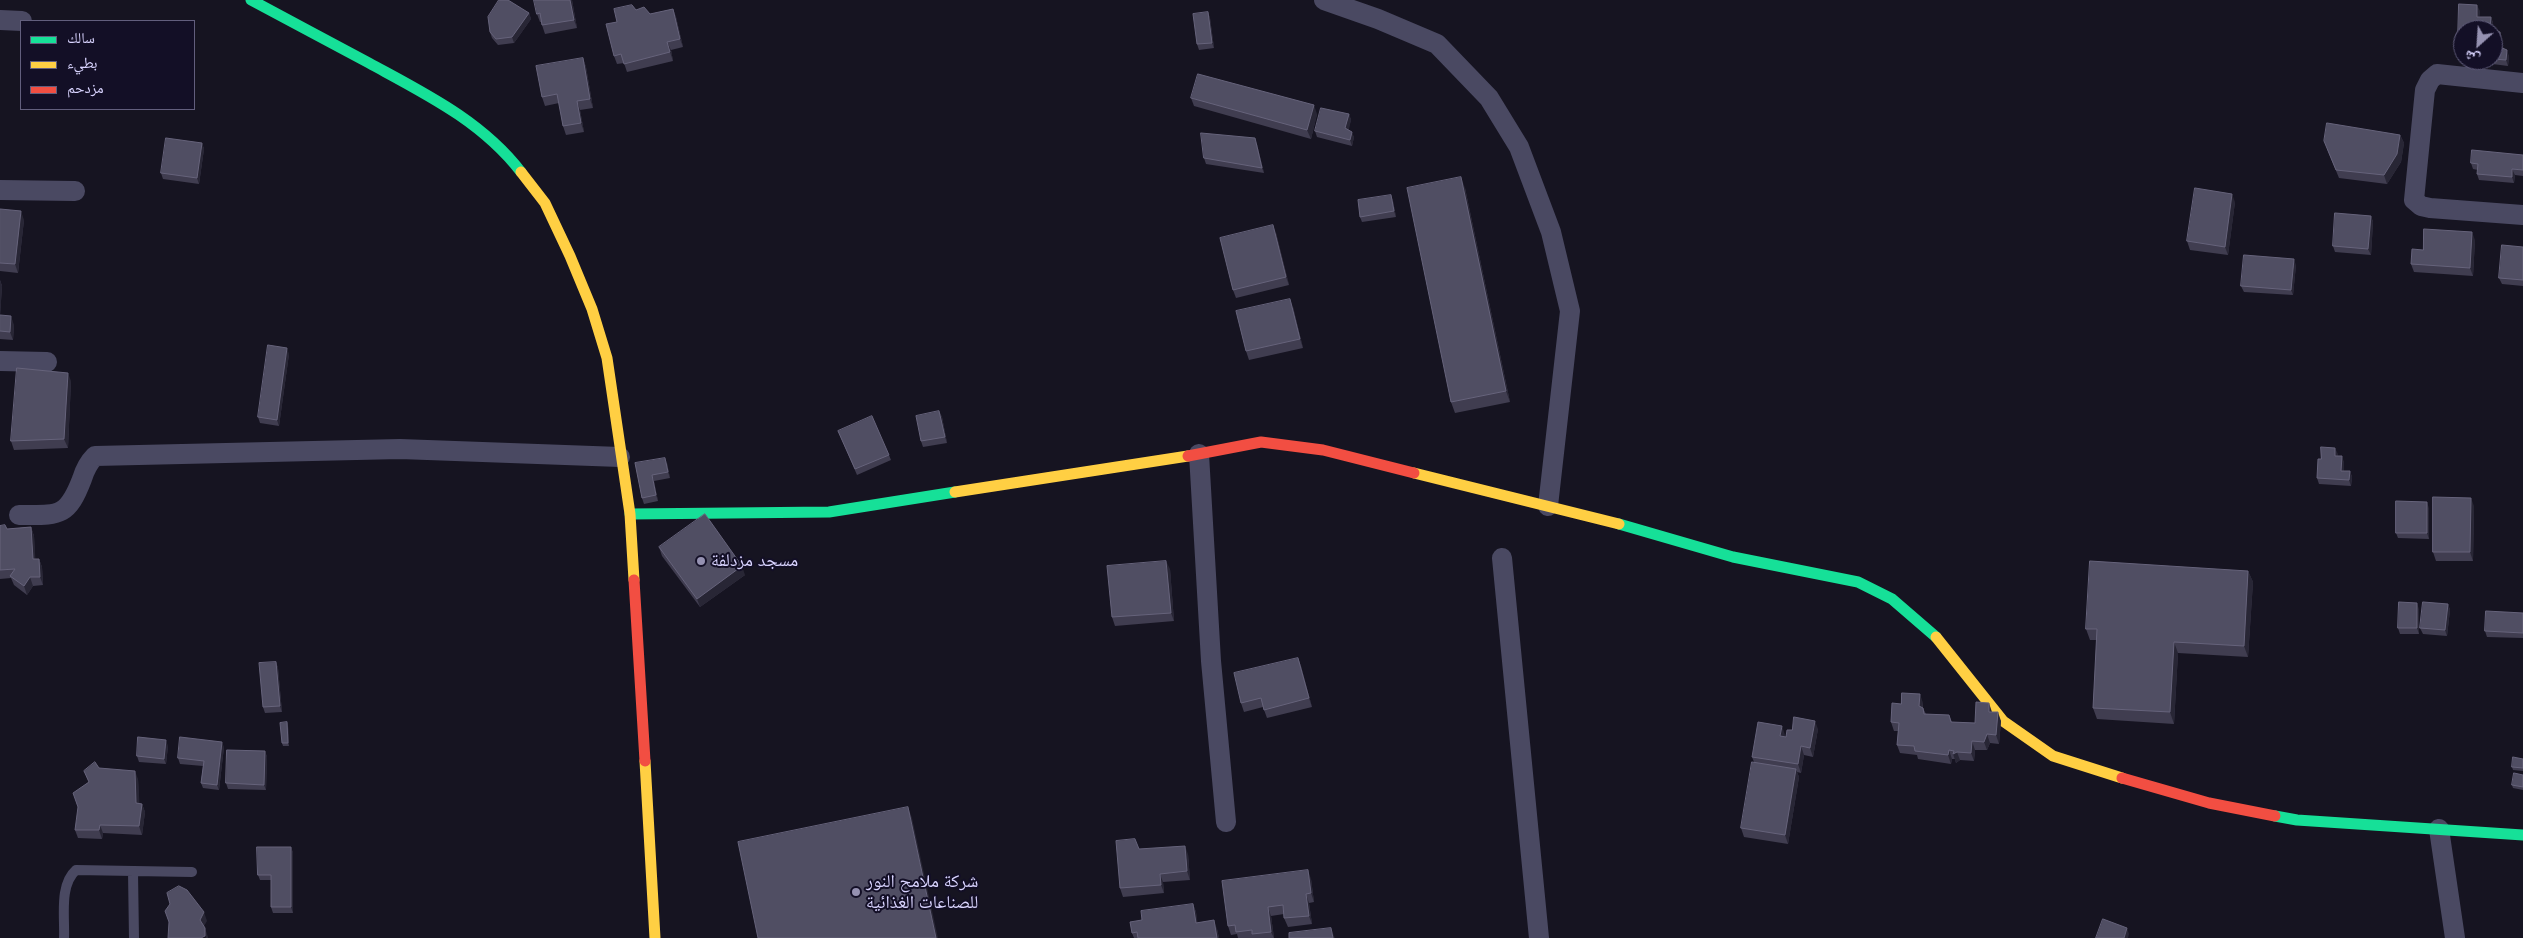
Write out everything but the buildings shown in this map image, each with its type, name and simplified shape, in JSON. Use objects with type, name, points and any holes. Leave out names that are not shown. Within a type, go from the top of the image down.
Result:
[{"type":"street","points":[[252,0],[432,97],[476,127],[509,156],[545,203],[570,256],[592,309],[608,358],[620,457],[630,514],[655,938]]},
{"type":"street","points":[[1324,0],[1378,19],[1437,44],[1489,98],[1519,147],[1551,232],[1570,311],[1548,506]]},
{"type":"street","points":[[0,20],[20,21]]},
{"type":"street","points":[[2523,82],[2437,74],[2430,80],[2425,90],[2414,200],[2422,206],[2430,208],[2523,215]]},
{"type":"street","points":[[0,190],[75,191]]},
{"type":"street","points":[[0,361],[47,362]]},
{"type":"street","points":[[630,514],[830,512],[1199,454],[1261,442],[1291,444],[1332,452],[1633,527],[1733,557],[1858,582],[1892,599],[1935,636],[2003,721],[2053,756],[2079,766],[2209,803],[2296,820],[2523,835]]},
{"type":"street","points":[[19,515],[49,515],[62,512],[72,503],[88,462],[95,456],[400,449],[620,457]]},
{"type":"street","points":[[1199,454],[1211,661],[1226,822]]},
{"type":"street","points":[[1502,558],[1540,938]]},
{"type":"street","points":[[2439,829],[2455,938]]},
{"type":"lane","points":[[64,938],[66,884],[76,870],[192,872]]},
{"type":"lane","points":[[133,872],[134,938]]},
{"type":"traffic: fast","points":[[251,0],[431,97],[489,138],[521,172]]},
{"type":"traffic: fast","points":[[630,514],[829,512],[955,492]]},
{"type":"traffic: fast","points":[[1619,524],[1733,557],[1858,582],[1892,599],[1936,637]]},
{"type":"traffic: fast","points":[[2275,816],[2297,820],[2523,835]]},
{"type":"traffic: slow","points":[[521,172],[545,203],[570,256],[592,309],[607,358],[630,514],[634,580]]},
{"type":"traffic: slow","points":[[955,492],[1188,456]]},
{"type":"traffic: slow","points":[[1414,473],[1619,524]]},
{"type":"traffic: slow","points":[[1936,637],[2003,721],[2053,756],[2122,778]]},
{"type":"traffic: slow","points":[[645,761],[655,938]]},
{"type":"traffic: jam","points":[[1188,456],[1261,442],[1323,450],[1414,473]]},
{"type":"traffic: jam","points":[[634,580],[645,761]]},
{"type":"traffic: jam","points":[[2122,778],[2209,803],[2275,816]]},
{"type":"place","name":"مسجد مزدلفة","points":[[701,561]]},
{"type":"place","name":"شركة ملامح النور للصناعات الغذائية","points":[[856,892]]}]
